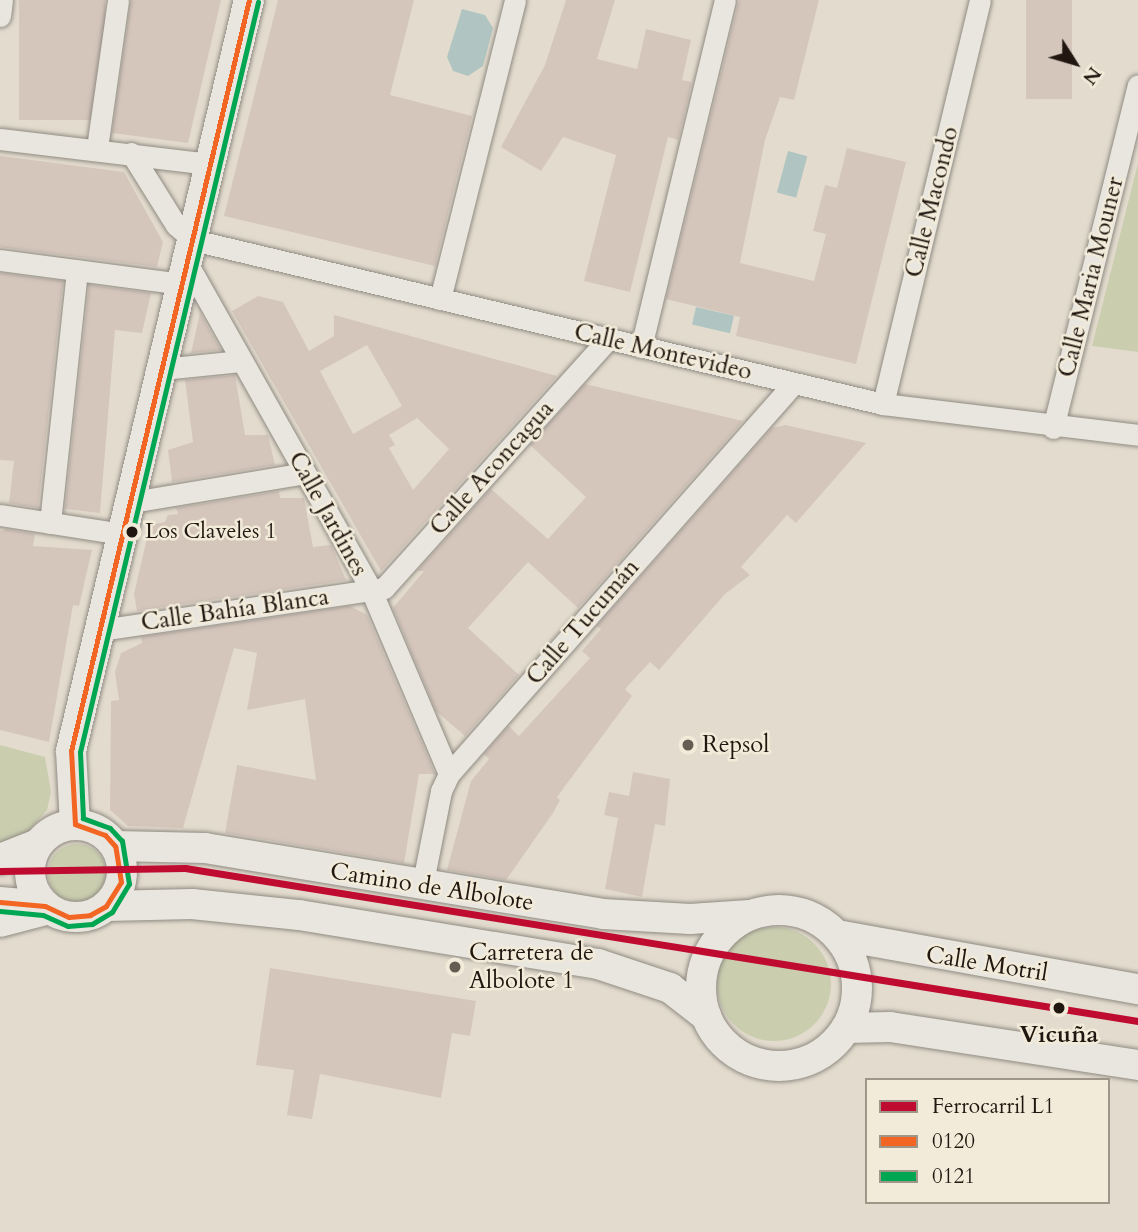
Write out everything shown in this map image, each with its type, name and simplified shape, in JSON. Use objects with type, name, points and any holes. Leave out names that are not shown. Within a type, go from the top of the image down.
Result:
[{"type":"street","points":[[0,16],[2,0]]},
{"type":"street","points":[[97,148],[118,0]]},
{"type":"street","points":[[75,824],[71,751],[249,0]]},
{"type":"street","points":[[440,299],[515,0]]},
{"type":"street","points":[[641,347],[725,0]]},
{"type":"street","name":"Calle Macondo","points":[[883,404],[980,0]]},
{"type":"street","name":"Calle Maria Mouner","points":[[1053,428],[1138,85]]},
{"type":"street","points":[[0,139],[97,148],[210,164]]},
{"type":"street","name":"Calle Jardines","points":[[131,153],[176,225],[187,262],[371,590],[449,774]]},
{"type":"street","name":"Calle Montevideo","points":[[0,260],[77,270],[187,262],[440,299],[883,404],[1053,428],[1138,435]]},
{"type":"street","points":[[50,523],[77,270]]},
{"type":"street","name":"Calle Aconcagua","points":[[371,590],[384,588],[608,339]]},
{"type":"street","points":[[162,369],[241,361]]},
{"type":"street","name":"Calle Tucumán","points":[[422,887],[441,791],[449,774],[794,383]]},
{"type":"street","points":[[132,502],[305,473]]},
{"type":"street","points":[[0,515],[123,534]]},
{"type":"street","name":"Calle Bahía Blanca","points":[[100,630],[371,590]]},
{"type":"street","points":[[0,902],[90,915],[106,906],[121,881],[115,846],[106,835],[75,824],[48,834],[38,844],[30,860],[31,883],[49,909]]},
{"type":"street","points":[[0,859],[38,844]]},
{"type":"street","name":"Camino de Albolote","points":[[115,846],[205,848],[422,887],[603,915],[690,919],[750,915]]},
{"type":"street","name":"Camino de Albolote","points":[[106,906],[192,904],[299,915],[598,964],[670,988],[706,1016]]},
{"type":"street","points":[[0,926],[49,909]]},
{"type":"street","points":[[789,910],[808,915],[838,935],[856,975],[856,1004],[846,1028],[831,1047],[806,1061],[768,1065],[732,1051],[706,1016],[701,976],[712,947],[750,915],[789,910]]},
{"type":"street","name":"Calle Motril","points":[[838,935],[1138,989]]},
{"type":"street","points":[[846,1028],[890,1027],[1138,1065]]},
{"type":"green space","points":[[1138,163],[1138,352],[1092,346]]},
{"type":"green space","points":[[0,745],[45,757],[51,792],[47,810],[18,843],[0,847]]},
{"type":"green space","points":[[71,844],[83,844],[98,852],[106,867],[106,879],[98,894],[83,902],[71,902],[56,894],[48,879],[48,867],[56,852]]},
{"type":"green space","points":[[774,927],[796,931],[814,944],[827,962],[831,984],[827,1006],[814,1024],[796,1037],[774,1041],[752,1037],[734,1024],[721,1006],[717,984],[721,962],[734,944],[752,931]]},
{"type":"shaded area","points":[[462,9],[485,15],[493,28],[483,66],[468,76],[453,71],[447,57]]},
{"type":"shaded area","points":[[788,151],[807,156],[796,198],[777,193]]},
{"type":"shaded area","points":[[696,307],[734,316],[730,333],[692,325]]},
{"type":"building","points":[[19,0],[105,0],[105,120],[19,120]]},
{"type":"building","points":[[131,0],[221,0],[188,143],[112,133]]},
{"type":"building","points":[[278,0],[414,0],[390,95],[472,116],[435,266],[224,216]]},
{"type":"building","points":[[566,0],[615,0],[597,59],[637,69],[646,29],[691,40],[682,80],[692,82],[678,140],[668,137],[630,292],[584,281],[616,155],[563,137],[541,171],[501,147],[545,65]]},
{"type":"building","points":[[739,0],[819,0],[794,100],[780,97],[765,140],[740,263],[814,281],[826,234],[813,231],[825,185],[837,188],[847,148],[906,162],[856,364],[736,336],[740,317],[666,299]]},
{"type":"building","points":[[1026,0],[1072,0],[1072,99],[1026,99]]},
{"type":"building","points":[[0,156],[124,172],[163,242],[157,267],[0,247]]},
{"type":"building","points":[[0,273],[63,281],[38,508],[9,503],[14,461],[0,460]]},
{"type":"building","points":[[89,285],[151,293],[142,333],[115,330],[100,513],[65,509]]},
{"type":"building","points":[[258,296],[283,302],[309,351],[334,336],[334,315],[557,376],[381,571],[232,311]],"holes":[[[367,345],[402,406],[353,434],[320,371]],[[417,418],[449,449],[413,490],[389,448],[395,445],[389,435]]]},
{"type":"building","points":[[200,313],[221,350],[191,353]]},
{"type":"building","points":[[235,375],[245,435],[268,435],[275,465],[172,482],[168,450],[193,442],[185,380]]},
{"type":"building","points":[[585,384],[743,421],[578,608],[528,562],[468,628],[519,675],[465,736],[436,711],[393,608],[424,571],[417,571],[491,489],[548,539],[586,497],[530,445]]},
{"type":"building","points":[[785,425],[866,443],[796,523],[787,515],[741,567],[750,575],[725,594],[659,670],[650,662],[625,689],[632,696],[557,797],[560,800],[553,813],[506,880],[447,870],[471,781],[489,759],[484,754],[509,726],[519,736],[590,658],[582,651],[601,629],[597,626],[772,428]]},
{"type":"building","points":[[279,491],[280,498],[304,498],[313,547],[331,545],[346,580],[137,611],[134,594],[150,525],[165,522],[168,515],[178,514],[176,508]]},
{"type":"building","points":[[6,529],[35,534],[33,546],[92,550],[79,606],[73,605],[49,742],[0,730],[0,531]]},
{"type":"building","points":[[350,606],[367,615],[435,774],[419,774],[404,863],[225,833],[237,765],[316,780],[305,699],[247,710],[257,653],[234,648],[183,828],[128,826],[110,810],[111,701],[119,700],[115,672],[121,653],[142,643],[141,637]]},
{"type":"building","points":[[633,772],[670,779],[665,826],[655,824],[642,897],[605,889],[618,818],[604,815],[609,792],[629,796]]},
{"type":"building","points":[[270,968],[476,1001],[470,1036],[452,1033],[441,1098],[320,1074],[312,1119],[287,1115],[294,1070],[256,1065]]},
{"type":"rail line","name":"L1","points":[[0,871],[185,868],[1138,1021]]},
{"type":"transit line","name":"0120","points":[[0,902],[45,906],[69,917],[90,915],[106,906],[121,882],[115,846],[105,835],[75,824],[71,751],[249,0]]},
{"type":"transit line","name":"0121","points":[[0,911],[43,915],[68,926],[92,924],[112,912],[129,884],[122,841],[110,828],[83,818],[80,752],[258,2]]},
{"type":"place","name":"Los Claveles 1","points":[[132,532]]},
{"type":"place","name":"Repsol","points":[[688,745]]},
{"type":"place","name":"Carretera de Albolote 1","points":[[455,967]]},
{"type":"place","name":"Vicuña","points":[[1059,1008]]}]
